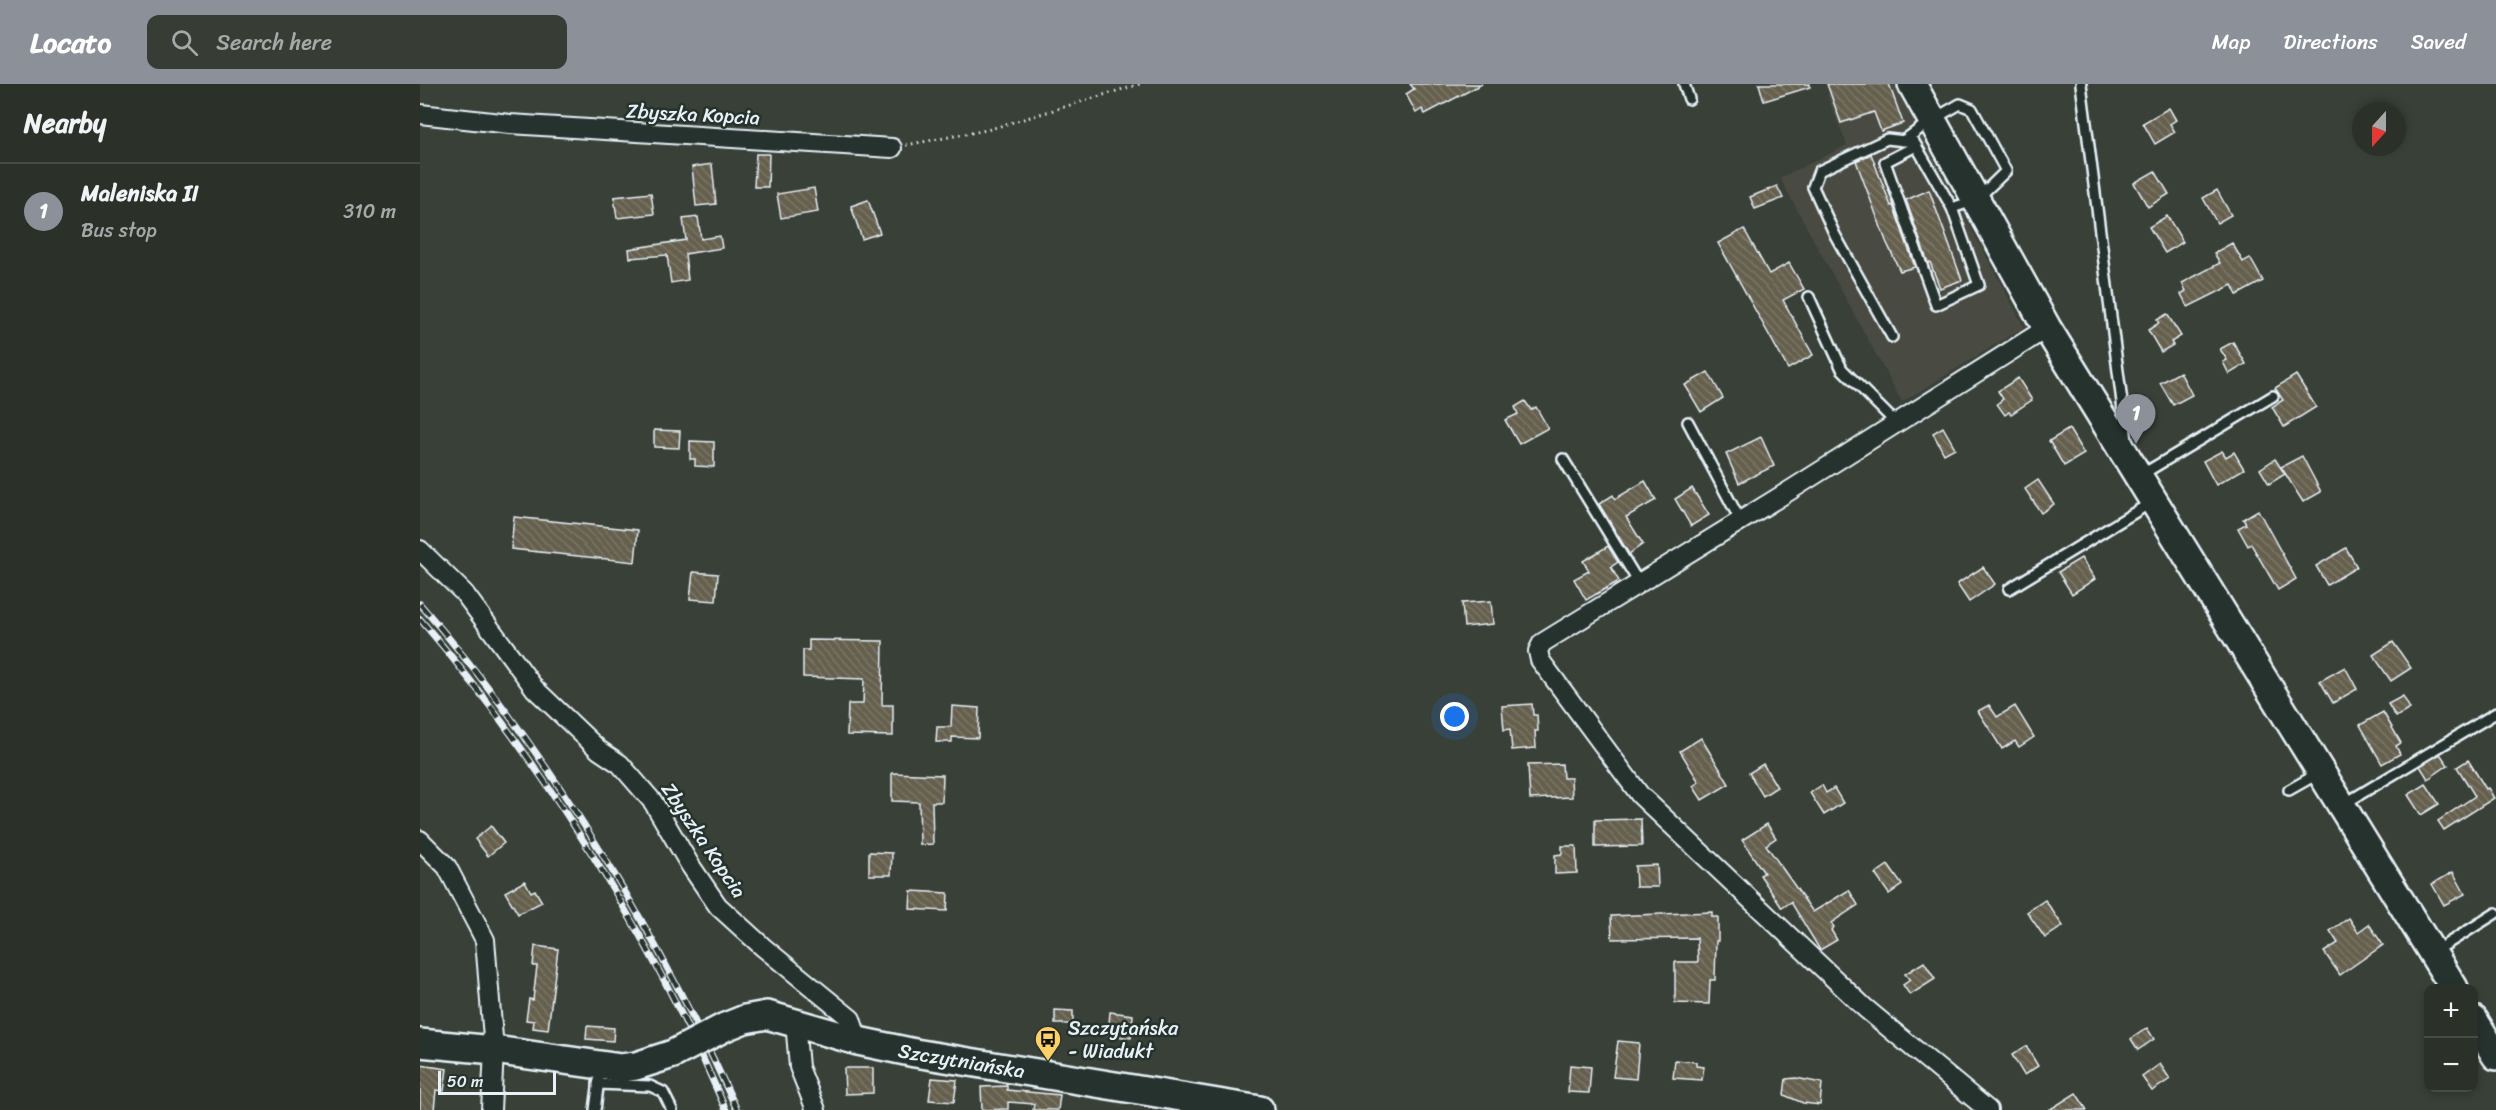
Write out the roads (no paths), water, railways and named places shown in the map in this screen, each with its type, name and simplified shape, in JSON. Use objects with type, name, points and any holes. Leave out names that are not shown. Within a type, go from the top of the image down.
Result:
[{"type":"street","points":[[1912,84],[1932,120],[1964,204],[2047,328],[2451,984]]},
{"type":"street","name":"Zbyszka Kopcia","points":[[420,114],[510,124],[892,148]]},
{"type":"street","points":[[1988,1110],[1864,1008],[1640,795],[1540,660],[1538,651],[1542,643],[2047,328]]},
{"type":"street","name":"Zbyszka Kopcia","points":[[420,550],[464,593],[541,696],[599,750],[620,764],[653,802],[690,865],[718,906],[775,958],[851,1019],[858,1041]]},
{"type":"street","points":[[420,840],[447,867],[485,940],[494,1050],[490,1110]]},
{"type":"street","name":"Szczytniańska","points":[[591,1070],[636,1066],[673,1054],[745,1019],[767,1015],[858,1041],[915,1053],[1260,1110]]},
{"type":"street","points":[[795,1022],[799,1067],[816,1110]]},
{"type":"street","points":[[2478,1027],[2496,1056]]},
{"type":"street","points":[[420,1043],[494,1050],[591,1070]]},
{"type":"lane","points":[[1684,84],[1689,99]]},
{"type":"lane","points":[[2081,84],[2134,469],[2273,396]]},
{"type":"lane","points":[[1903,141],[1932,120],[1960,104],[1972,109],[2006,171],[1964,204]]},
{"type":"lane","points":[[1892,337],[1840,244],[1813,187],[1819,171],[1887,139],[1914,142],[1964,204],[1979,285],[1936,305],[1885,162],[1916,146]]},
{"type":"lane","points":[[1809,297],[1842,369],[1896,423]]},
{"type":"lane","points":[[1688,422],[1740,520]]},
{"type":"lane","points":[[1563,459],[1639,583]]},
{"type":"lane","points":[[2009,589],[2154,500]]},
{"type":"lane","points":[[2342,806],[2496,713]]},
{"type":"lane","points":[[2289,790],[2321,772]]},
{"type":"lane","points":[[2432,953],[2496,913]]},
{"type":"lane","points":[[595,1110],[591,1070],[650,1086],[663,1092],[672,1110]]},
{"type":"railway","points":[[420,604],[513,721],[597,845],[671,975],[737,1110]]},
{"type":"railway","points":[[420,619],[510,733],[552,792],[591,853],[664,980],[726,1110]]},
{"type":"place","name":"Maleniska II","points":[[2136,444]]},
{"type":"place","name":"Szczytańska - Wiadukt","points":[[1048,1062]]}]
